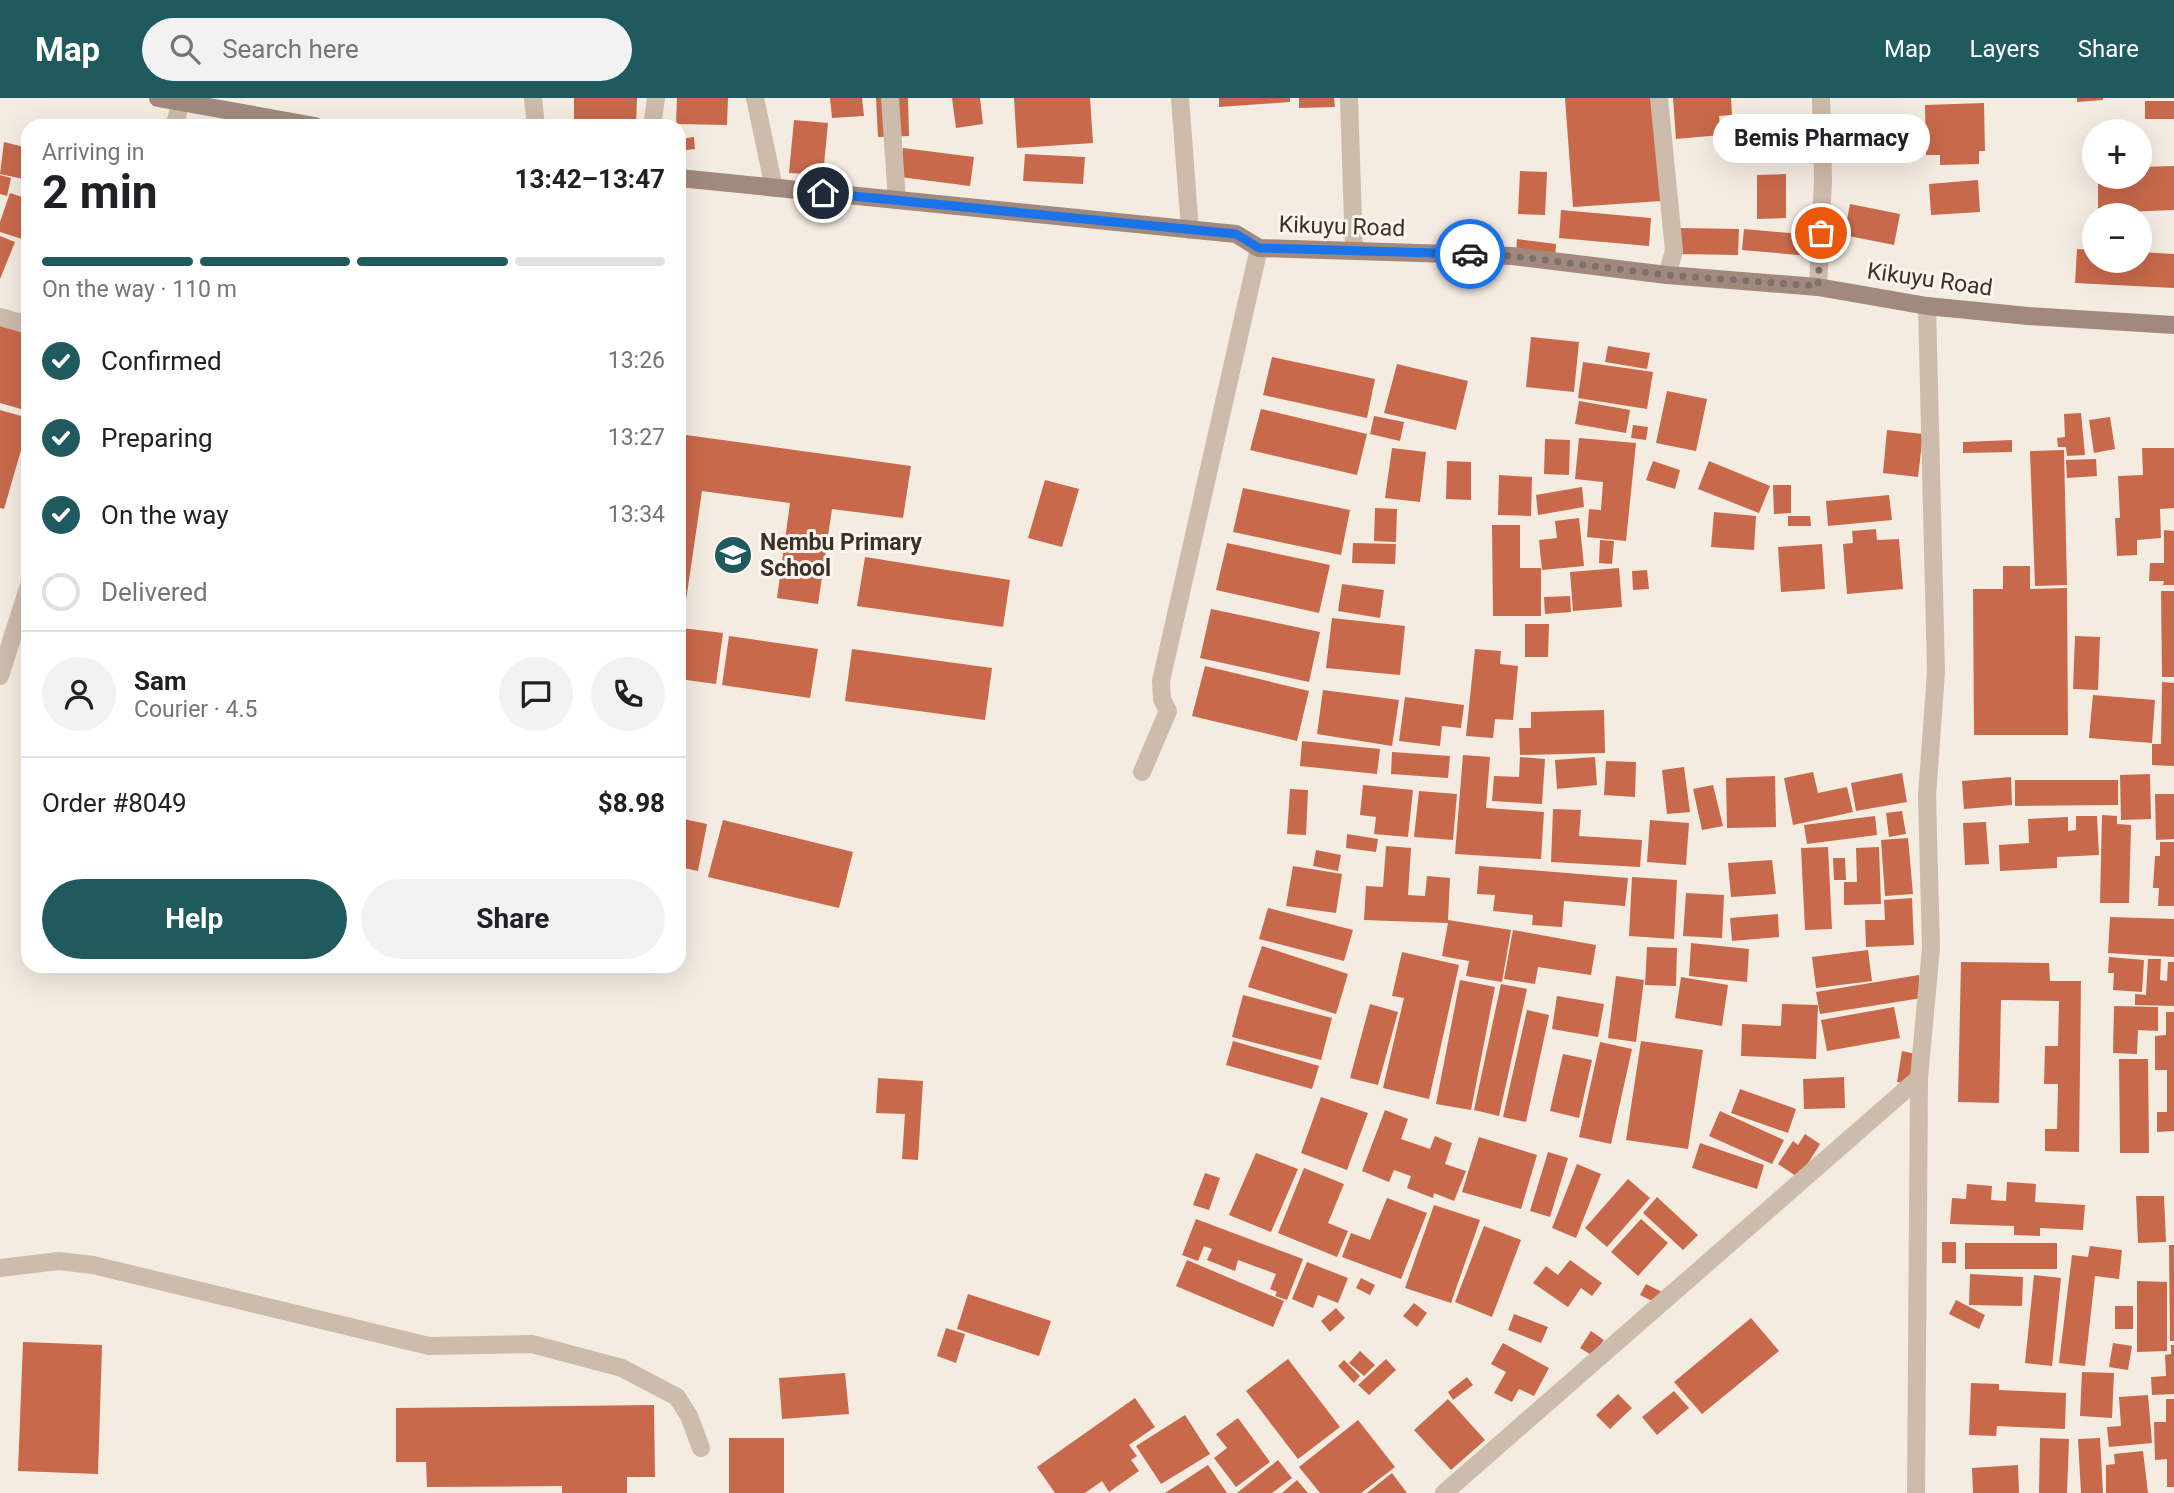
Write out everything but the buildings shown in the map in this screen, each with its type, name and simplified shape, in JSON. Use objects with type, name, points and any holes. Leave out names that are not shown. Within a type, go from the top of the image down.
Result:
[{"type":"main road","points":[[158,98],[274,119]]},
{"type":"main road","name":"Kikuyu Road","points":[[686,179],[1236,234],[1259,248],[1512,256],[1667,275],[1818,286],[1927,306],[2028,316],[2174,325]]},
{"type":"street","points":[[533,98],[535,119]]},
{"type":"street","points":[[653,119],[656,98]]},
{"type":"street","points":[[755,98],[774,188]]},
{"type":"street","points":[[890,98],[897,200]]},
{"type":"street","points":[[1180,98],[1189,230]]},
{"type":"street","points":[[1349,98],[1354,251]]},
{"type":"street","points":[[1659,98],[1674,251],[1667,275]]},
{"type":"street","points":[[1818,286],[1823,180],[1822,98]]},
{"type":"street","points":[[176,119],[181,103]]},
{"type":"street","points":[[1142,772],[1168,711],[1161,699],[1161,681],[1259,248]]},
{"type":"street","points":[[1916,1493],[1919,1078],[1931,948],[1927,796],[1936,672],[1927,306]]},
{"type":"street","points":[[0,317],[21,323]]},
{"type":"street","points":[[0,676],[21,610]]},
{"type":"street","points":[[1444,1493],[1919,1078]]},
{"type":"street","points":[[0,1268],[59,1261],[93,1265],[429,1346],[532,1344],[622,1368],[677,1397],[689,1416],[701,1448]]},
{"type":"way so far","points":[[1470,254],[1512,256],[1667,275],[1818,286],[1821,233]]},
{"type":"place","name":"Bemis Pharmacy","points":[[1821,233]]},
{"type":"place","name":"Nembu Primary School","points":[[733,555]]},
{"type":"route","points":[[823,193],[1236,234],[1259,248],[1470,254]]}]
